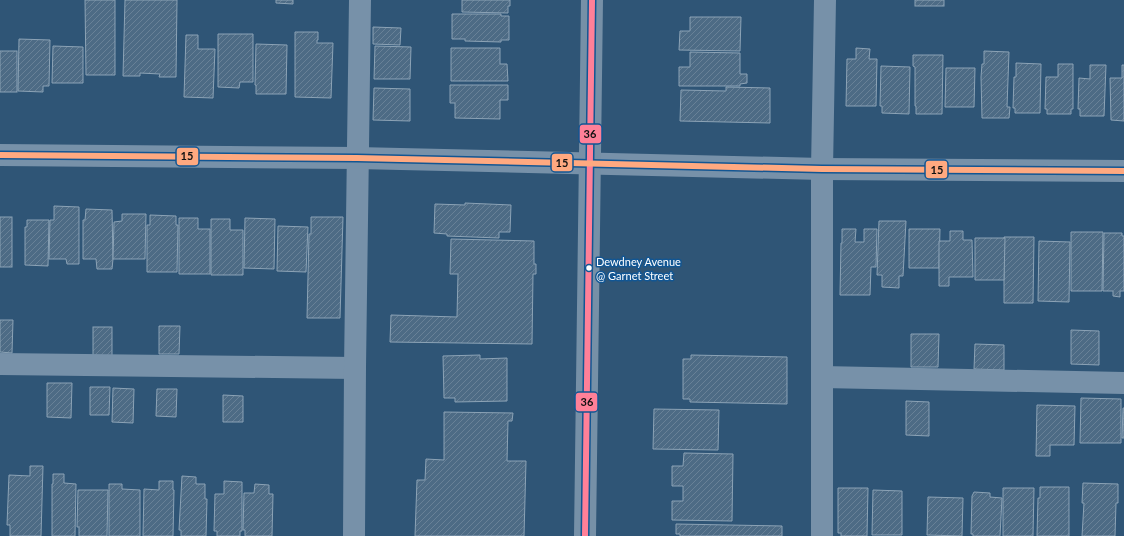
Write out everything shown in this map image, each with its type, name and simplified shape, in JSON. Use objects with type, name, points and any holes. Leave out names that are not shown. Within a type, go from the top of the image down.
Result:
[{"type":"main road","points":[[585,536],[592,0]]},
{"type":"street","points":[[354,536],[357,158],[360,0]]},
{"type":"street","points":[[822,536],[822,169],[825,0]]},
{"type":"street","points":[[0,155],[357,158],[822,169],[1124,171]]},
{"type":"street","points":[[0,364],[355,368]]},
{"type":"street","points":[[822,377],[1124,383]]},
{"type":"building","points":[[85,0],[115,0],[115,75],[86,75]]},
{"type":"building","points":[[125,0],[177,0],[176,77],[159,77],[160,74],[140,73],[140,76],[123,76]]},
{"type":"building","points":[[276,0],[293,0],[293,4],[276,3]]},
{"type":"building","points":[[462,0],[510,0],[510,6],[508,6],[508,13],[462,12]]},
{"type":"building","points":[[915,0],[944,0],[944,6],[915,6]]},
{"type":"building","points":[[452,14],[501,14],[501,16],[509,16],[509,40],[501,40],[501,42],[465,41],[465,39],[452,39]]},
{"type":"building","points":[[690,17],[741,17],[740,51],[679,50],[680,31],[690,31]]},
{"type":"building","points":[[373,27],[401,28],[400,45],[373,44]]},
{"type":"building","points":[[295,32],[318,32],[317,43],[333,43],[331,98],[295,97]]},
{"type":"building","points":[[218,34],[253,34],[253,82],[240,82],[239,88],[218,87]]},
{"type":"building","points":[[186,35],[198,35],[198,49],[215,49],[213,98],[184,97]]},
{"type":"building","points":[[19,39],[50,40],[49,86],[43,86],[43,92],[18,91]]},
{"type":"building","points":[[256,44],[287,45],[286,94],[256,94]]},
{"type":"building","points":[[53,46],[83,47],[83,83],[52,83]]},
{"type":"building","points":[[375,46],[411,47],[410,79],[374,79]]},
{"type":"building","points":[[451,48],[500,48],[500,64],[507,64],[508,81],[451,81]]},
{"type":"building","points":[[856,48],[870,49],[869,59],[877,59],[876,106],[846,106],[847,59],[856,59]]},
{"type":"building","points":[[0,51],[17,51],[17,92],[0,92]]},
{"type":"building","points":[[984,51],[1009,52],[1007,107],[1010,107],[1009,118],[982,118],[981,77],[982,64],[984,64]]},
{"type":"building","points":[[690,52],[740,53],[740,74],[747,74],[747,83],[740,84],[740,86],[679,86],[679,67],[690,67]]},
{"type":"building","points":[[913,55],[943,55],[942,114],[916,114],[915,67],[913,66]]},
{"type":"building","points":[[1016,63],[1041,64],[1040,113],[1015,113],[1015,108],[1013,108]]},
{"type":"building","points":[[1058,64],[1073,64],[1073,109],[1071,109],[1071,114],[1047,114],[1047,109],[1045,109],[1046,77],[1058,77]]},
{"type":"building","points":[[1090,65],[1106,65],[1104,116],[1080,116],[1080,109],[1078,109],[1079,78],[1090,79]]},
{"type":"building","points":[[1122,65],[1124,65],[1124,121],[1111,120],[1110,78],[1122,78]]},
{"type":"building","points":[[881,66],[910,67],[909,114],[882,113],[882,106],[880,106]]},
{"type":"building","points":[[946,68],[975,68],[974,107],[945,107]]},
{"type":"building","points":[[450,85],[508,85],[508,100],[500,100],[500,119],[455,118],[455,103],[450,103]]},
{"type":"building","points":[[726,87],[770,88],[770,123],[680,121],[681,90],[726,91]]},
{"type":"building","points":[[374,88],[410,89],[410,121],[373,120]]},
{"type":"building","points":[[465,203],[511,205],[510,232],[499,232],[499,238],[447,236],[447,234],[434,233],[435,204],[465,205]]},
{"type":"building","points":[[54,206],[79,207],[79,264],[67,264],[66,259],[49,259],[50,220],[54,220]]},
{"type":"building","points":[[86,209],[112,210],[112,269],[97,269],[96,259],[83,259],[83,220],[85,220]]},
{"type":"building","points":[[122,214],[146,214],[145,259],[113,259],[114,222],[122,221]]},
{"type":"building","points":[[150,215],[176,216],[176,225],[178,225],[177,272],[147,272],[147,225],[150,225]]},
{"type":"building","points":[[0,217],[12,217],[12,267],[0,267]]},
{"type":"building","points":[[311,217],[343,217],[340,318],[307,318],[309,234],[311,234]]},
{"type":"building","points":[[179,218],[198,218],[198,229],[210,229],[210,274],[179,274]]},
{"type":"building","points":[[245,218],[275,219],[274,269],[244,268]]},
{"type":"building","points":[[211,219],[230,219],[230,230],[243,230],[243,275],[211,275]]},
{"type":"building","points":[[27,220],[49,220],[48,266],[25,265],[25,227],[27,227]]},
{"type":"building","points":[[879,221],[906,221],[903,276],[899,276],[899,288],[882,287],[882,275],[877,275]]},
{"type":"building","points":[[278,226],[308,227],[306,272],[277,271]]},
{"type":"building","points":[[842,229],[856,229],[855,242],[864,242],[864,229],[877,229],[876,267],[871,267],[870,295],[840,295]]},
{"type":"building","points":[[909,229],[940,229],[939,268],[909,268]]},
{"type":"building","points":[[950,231],[963,231],[963,240],[972,240],[973,277],[949,277],[949,286],[939,286],[939,241],[950,241]]},
{"type":"building","points":[[1071,232],[1103,232],[1102,291],[1071,291]]},
{"type":"building","points":[[1104,233],[1122,233],[1122,236],[1124,236],[1124,291],[1120,291],[1120,297],[1113,296],[1113,291],[1103,291]]},
{"type":"building","points":[[1004,237],[1034,237],[1033,303],[1004,303]]},
{"type":"building","points":[[975,238],[1005,238],[1004,280],[975,280]]},
{"type":"building","points":[[451,239],[534,241],[534,264],[536,264],[536,274],[533,274],[532,344],[390,342],[391,315],[457,317],[458,274],[450,274]]},
{"type":"building","points":[[1039,241],[1070,242],[1069,302],[1038,301]]},
{"type":"building","points":[[0,320],[13,320],[12,353],[0,352]]},
{"type":"building","points":[[159,326],[180,326],[179,354],[159,354]]},
{"type":"building","points":[[93,327],[112,327],[112,356],[93,356]]},
{"type":"building","points":[[1071,330],[1099,331],[1099,365],[1071,364]]},
{"type":"building","points":[[911,334],[939,334],[938,367],[911,367]]},
{"type":"building","points":[[975,344],[1004,345],[1004,370],[974,369]]},
{"type":"building","points":[[480,355],[480,359],[507,358],[507,401],[455,402],[455,398],[444,398],[443,356]]},
{"type":"building","points":[[691,355],[787,357],[787,404],[690,402],[690,399],[683,399],[683,359],[691,359]]},
{"type":"building","points":[[47,383],[72,383],[71,418],[47,417]]},
{"type":"building","points":[[90,387],[110,387],[109,415],[90,415]]},
{"type":"building","points":[[113,388],[134,389],[133,423],[112,422]]},
{"type":"building","points":[[157,389],[177,389],[176,417],[156,416]]},
{"type":"building","points":[[223,395],[243,396],[243,422],[223,422]]},
{"type":"building","points":[[1081,398],[1121,399],[1121,443],[1080,443]]},
{"type":"building","points":[[906,401],[929,402],[929,436],[906,435]]},
{"type":"building","points":[[1037,405],[1075,406],[1074,445],[1050,445],[1050,456],[1036,456]]},
{"type":"building","points":[[1123,408],[1124,438],[1122,438]]},
{"type":"building","points":[[654,409],[719,410],[718,450],[653,449]]},
{"type":"building","points":[[444,412],[513,413],[512,421],[508,421],[507,461],[526,461],[524,536],[415,536],[417,480],[425,480],[426,459],[444,460]]},
{"type":"building","points":[[684,453],[733,454],[732,521],[672,520],[672,501],[683,501],[683,486],[672,486],[672,466],[683,466]]},
{"type":"building","points":[[30,466],[43,466],[41,536],[10,536],[10,525],[7,525],[9,475],[30,476]]},
{"type":"building","points":[[53,474],[64,474],[64,483],[76,484],[75,536],[52,536]]},
{"type":"building","points":[[182,476],[196,477],[196,484],[205,484],[205,499],[207,499],[206,536],[181,536],[181,530],[179,530]]},
{"type":"building","points":[[159,481],[173,481],[173,536],[143,536],[144,489],[159,490]]},
{"type":"building","points":[[224,481],[242,482],[242,531],[240,531],[240,536],[217,536],[217,531],[214,531],[215,494],[224,494]]},
{"type":"building","points":[[1083,483],[1118,484],[1115,536],[1082,536],[1084,503],[1082,503]]},
{"type":"building","points":[[109,484],[122,484],[122,489],[140,490],[140,536],[109,536]]},
{"type":"building","points":[[255,484],[269,485],[269,494],[273,494],[272,536],[245,536],[245,530],[243,530],[244,493],[254,493]]},
{"type":"building","points":[[1040,487],[1069,487],[1069,536],[1037,536],[1038,498],[1040,498]]},
{"type":"building","points":[[838,488],[868,488],[867,536],[841,536],[841,533],[838,533]]},
{"type":"building","points":[[1003,488],[1034,488],[1033,536],[1003,536]]},
{"type":"building","points":[[78,490],[108,490],[107,536],[79,536],[79,527],[77,527]]},
{"type":"building","points":[[873,490],[902,491],[902,535],[872,535]]},
{"type":"building","points":[[974,492],[990,493],[990,497],[1002,498],[1000,536],[973,536],[973,534],[971,534],[972,496]]},
{"type":"building","points":[[928,497],[963,498],[962,536],[927,535]]},
{"type":"building","points":[[676,524],[782,526],[782,536],[680,536],[680,534],[676,534]]},
{"type":"transit line","name":"36","points":[[585,536],[592,0]]},
{"type":"transit line","name":"15","points":[[0,155],[357,158],[822,169],[1124,171]]},
{"type":"place","name":"Dewdney Avenue @ Garnet Street","points":[[589,268]]}]
